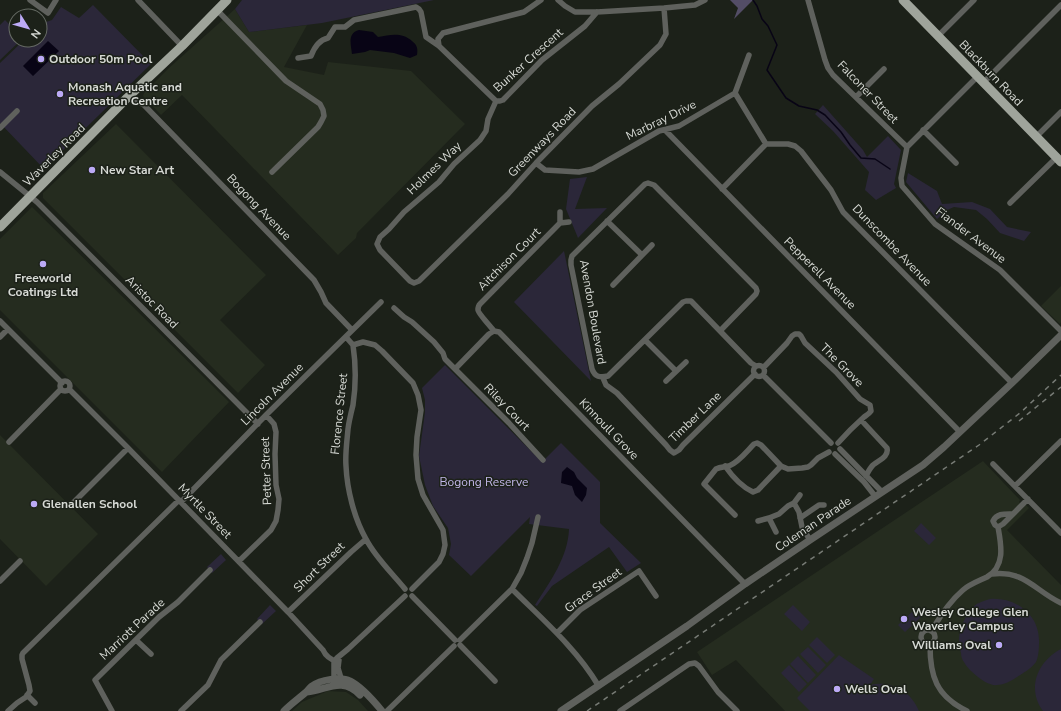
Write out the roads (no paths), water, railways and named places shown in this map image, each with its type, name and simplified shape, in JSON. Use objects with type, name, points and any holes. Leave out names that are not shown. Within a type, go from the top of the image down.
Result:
[{"type":"main road","name":"Waverley Road","points":[[0,227],[127,98],[182,46],[227,0]]},
{"type":"main road","name":"Blackburn Road","points":[[903,0],[1059,160]]},
{"type":"street","points":[[30,0],[48,13],[56,0]]},
{"type":"street","points":[[138,0],[182,46]]},
{"type":"street","points":[[439,46],[438,39],[443,33],[524,12],[541,0]]},
{"type":"street","points":[[558,0],[575,12],[664,8],[695,5],[705,0]]},
{"type":"street","name":"Falconer Street","points":[[808,0],[828,68],[907,147]]},
{"type":"street","points":[[938,36],[974,0]]},
{"type":"street","points":[[907,147],[923,130],[1061,5]]},
{"type":"street","name":"Bunker Crescent","points":[[298,58],[311,56],[314,48],[323,39],[328,38],[335,27],[345,27],[354,20],[416,8],[421,12],[426,37],[439,46],[496,101],[500,102],[542,60],[585,26],[597,12]]},
{"type":"street","name":"Greenways Road","points":[[414,283],[419,281],[508,194],[592,106],[620,84],[660,45],[666,34],[664,8]]},
{"type":"street","points":[[217,10],[286,81],[320,104],[323,110],[324,116],[318,127],[272,172]]},
{"type":"street","points":[[722,189],[766,144],[735,93],[749,55]]},
{"type":"street","points":[[856,97],[884,69]]},
{"type":"street","points":[[140,86],[139,96],[144,105]]},
{"type":"street","name":"Marbray Drive","points":[[536,163],[545,170],[583,172],[593,169],[659,131],[679,126],[735,93]]},
{"type":"street","name":"Bogong Avenue","points":[[127,98],[144,105],[314,280],[326,303],[352,330]]},
{"type":"street","name":"Holmes Way","points":[[414,283],[410,281],[380,250],[377,244],[380,237],[404,212],[439,182],[454,164],[480,140],[486,131],[488,118],[496,101]]},
{"type":"street","points":[[0,128],[17,111]]},
{"type":"street","points":[[1036,137],[1061,112]]},
{"type":"street","name":"Pepperell Avenue","points":[[665,130],[960,432]]},
{"type":"street","points":[[923,130],[956,163]]},
{"type":"street","name":"Dunscombe Avenue","points":[[766,144],[788,144],[795,146],[801,151],[831,190],[843,212],[1012,383]]},
{"type":"street","name":"Fiander Avenue","points":[[907,147],[901,178],[902,186],[935,224],[1007,276],[1061,332]]},
{"type":"street","points":[[1010,203],[1059,160]]},
{"type":"street","name":"Aristoc Road","points":[[0,172],[30,196],[258,424]]},
{"type":"street","name":"Avendon Boulevard","points":[[720,331],[756,294],[756,288],[654,185],[648,183],[645,184],[572,256],[571,260],[592,369],[593,373],[596,375],[603,378],[608,376],[686,300],[691,301],[720,331],[751,363],[756,366]]},
{"type":"street","points":[[560,212],[560,223],[569,222]]},
{"type":"street","points":[[607,221],[642,255]]},
{"type":"street","name":"Aitchison Court","points":[[494,331],[479,314],[478,309],[480,304],[560,223]]},
{"type":"street","points":[[613,286],[652,245]]},
{"type":"street","name":"Lincoln Avenue","points":[[27,695],[30,689],[22,659],[23,653],[180,501],[381,302]]},
{"type":"street","name":"Riley Court","points":[[394,308],[434,342],[443,353],[445,359],[510,424],[543,460]]},
{"type":"street","points":[[0,321],[61,386],[9,442]]},
{"type":"street","points":[[0,337],[8,329]]},
{"type":"street","points":[[455,369],[489,334],[494,331]]},
{"type":"street","name":"Kinnoull Grove","points":[[494,331],[499,332],[503,336],[745,584]]},
{"type":"street","name":"The Grove","points":[[764,367],[792,336],[799,334],[805,343],[860,399],[870,405],[872,411],[838,443]]},
{"type":"street","name":"Coleman Parade","points":[[561,711],[687,626],[745,584],[923,465],[960,432],[1061,335]]},
{"type":"street","points":[[338,679],[337,660],[405,596],[403,593],[439,562],[445,545],[443,530],[423,495],[418,479],[416,455],[421,410],[418,395],[413,383],[382,350],[375,345],[362,342],[353,345],[346,337]]},
{"type":"street","points":[[645,340],[676,371]]},
{"type":"street","name":"Florence Street","points":[[353,345],[356,379],[347,438],[346,466],[350,496],[356,516],[366,539],[383,564],[408,589]]},
{"type":"street","points":[[666,381],[686,362]]},
{"type":"street","points":[[763,375],[765,370],[764,367],[760,365],[756,366],[754,371],[755,374],[760,376],[763,375],[830,443]]},
{"type":"street","name":"Timber Lane","points":[[603,378],[606,385],[617,393],[674,453],[679,450],[755,374]]},
{"type":"street","name":"Myrtle Street","points":[[61,386],[65,391],[69,389],[180,501],[323,650],[337,660]]},
{"type":"street","name":"Petter Street","points":[[238,561],[271,530],[276,521],[279,499],[276,485],[276,432],[274,424],[266,415]]},
{"type":"street","points":[[861,420],[887,448],[888,451],[882,459],[873,465],[866,476]]},
{"type":"street","points":[[1015,486],[1061,441]]},
{"type":"street","points":[[735,515],[704,484],[716,468],[730,466],[754,444],[757,443],[761,445],[781,466],[788,469],[808,467],[818,458],[832,453],[838,453],[840,449]]},
{"type":"street","points":[[830,443],[838,443],[840,449],[882,492]]},
{"type":"street","points":[[830,443],[828,448],[832,453],[864,482],[875,496]]},
{"type":"street","points":[[71,505],[128,448]]},
{"type":"street","points":[[993,464],[1061,532]]},
{"type":"street","points":[[725,466],[729,472],[747,489],[753,492],[758,490],[781,466]]},
{"type":"street","points":[[758,520],[769,518],[778,514],[794,503],[800,494]]},
{"type":"street","points":[[998,527],[1003,524],[1028,499]]},
{"type":"street","points":[[794,503],[799,512],[802,527],[810,540]]},
{"type":"street","points":[[800,518],[819,505],[824,505]]},
{"type":"street","points":[[992,574],[998,564],[1001,554],[1001,542],[998,527],[993,521],[994,518],[1003,514],[1013,514]]},
{"type":"street","points":[[284,711],[312,686],[324,681],[338,679],[350,681],[358,686],[383,711],[457,643],[512,589],[527,558],[538,516]]},
{"type":"street","points":[[769,518],[776,532]]},
{"type":"street","name":"Short Street","points":[[288,612],[366,539]]},
{"type":"street","points":[[0,581],[20,561]]},
{"type":"street","name":"Marriott Parade","points":[[112,711],[95,680],[159,617],[178,602],[210,570]]},
{"type":"street","name":"Grace Street","points":[[557,633],[580,610],[639,571],[656,596]]},
{"type":"street","points":[[931,631],[956,596],[971,584],[992,574],[1008,574],[1030,582],[1061,603]]},
{"type":"street","points":[[408,589],[413,593],[412,596],[495,681]]},
{"type":"street","points":[[512,589],[578,656],[598,685]]},
{"type":"street","points":[[405,596],[407,598],[412,596]]},
{"type":"street","points":[[180,711],[208,685],[221,660],[260,622]]},
{"type":"street","points":[[930,645],[923,642],[921,636],[926,630],[931,631]]},
{"type":"street","points":[[931,631],[934,634],[935,640],[930,645],[931,667],[937,685],[949,700],[967,711]]},
{"type":"street","points":[[136,640],[151,654]]},
{"type":"street","points":[[620,711],[689,664],[695,663],[699,666],[718,692],[737,711]]},
{"type":"street","points":[[307,692],[314,692],[330,686],[342,685],[358,692],[375,711]]},
{"type":"street","points":[[8,711],[27,695],[35,702]]},
{"type":"waterway","points":[[753,0],[777,45],[767,70],[786,98],[799,106],[817,110],[825,115],[841,132],[861,158],[875,159],[890,169]]},
{"type":"railway","points":[[587,711],[979,445],[1020,413],[1061,375]]},
{"type":"railway","points":[[1019,421],[1061,387]]},
{"type":"place","name":"Outdoor 50m Pool","points":[[41,59]]},
{"type":"place","name":"Monash Aquatic and Recreation Centre","points":[[60,94]]},
{"type":"place","name":"New Star Art","points":[[92,170]]},
{"type":"place","name":"Freeworld Coatings Ltd","points":[[43,264]]},
{"type":"place","name":"Glenallen School","points":[[34,504]]},
{"type":"place","name":"Wesley College Glen Waverley Campus","points":[[904,619]]},
{"type":"place","name":"Williams Oval","points":[[999,645]]},
{"type":"place","name":"Wells Oval","points":[[837,689]]},
{"type":"park label","name":"Bogong Reserve","points":[[484,482]]}]
